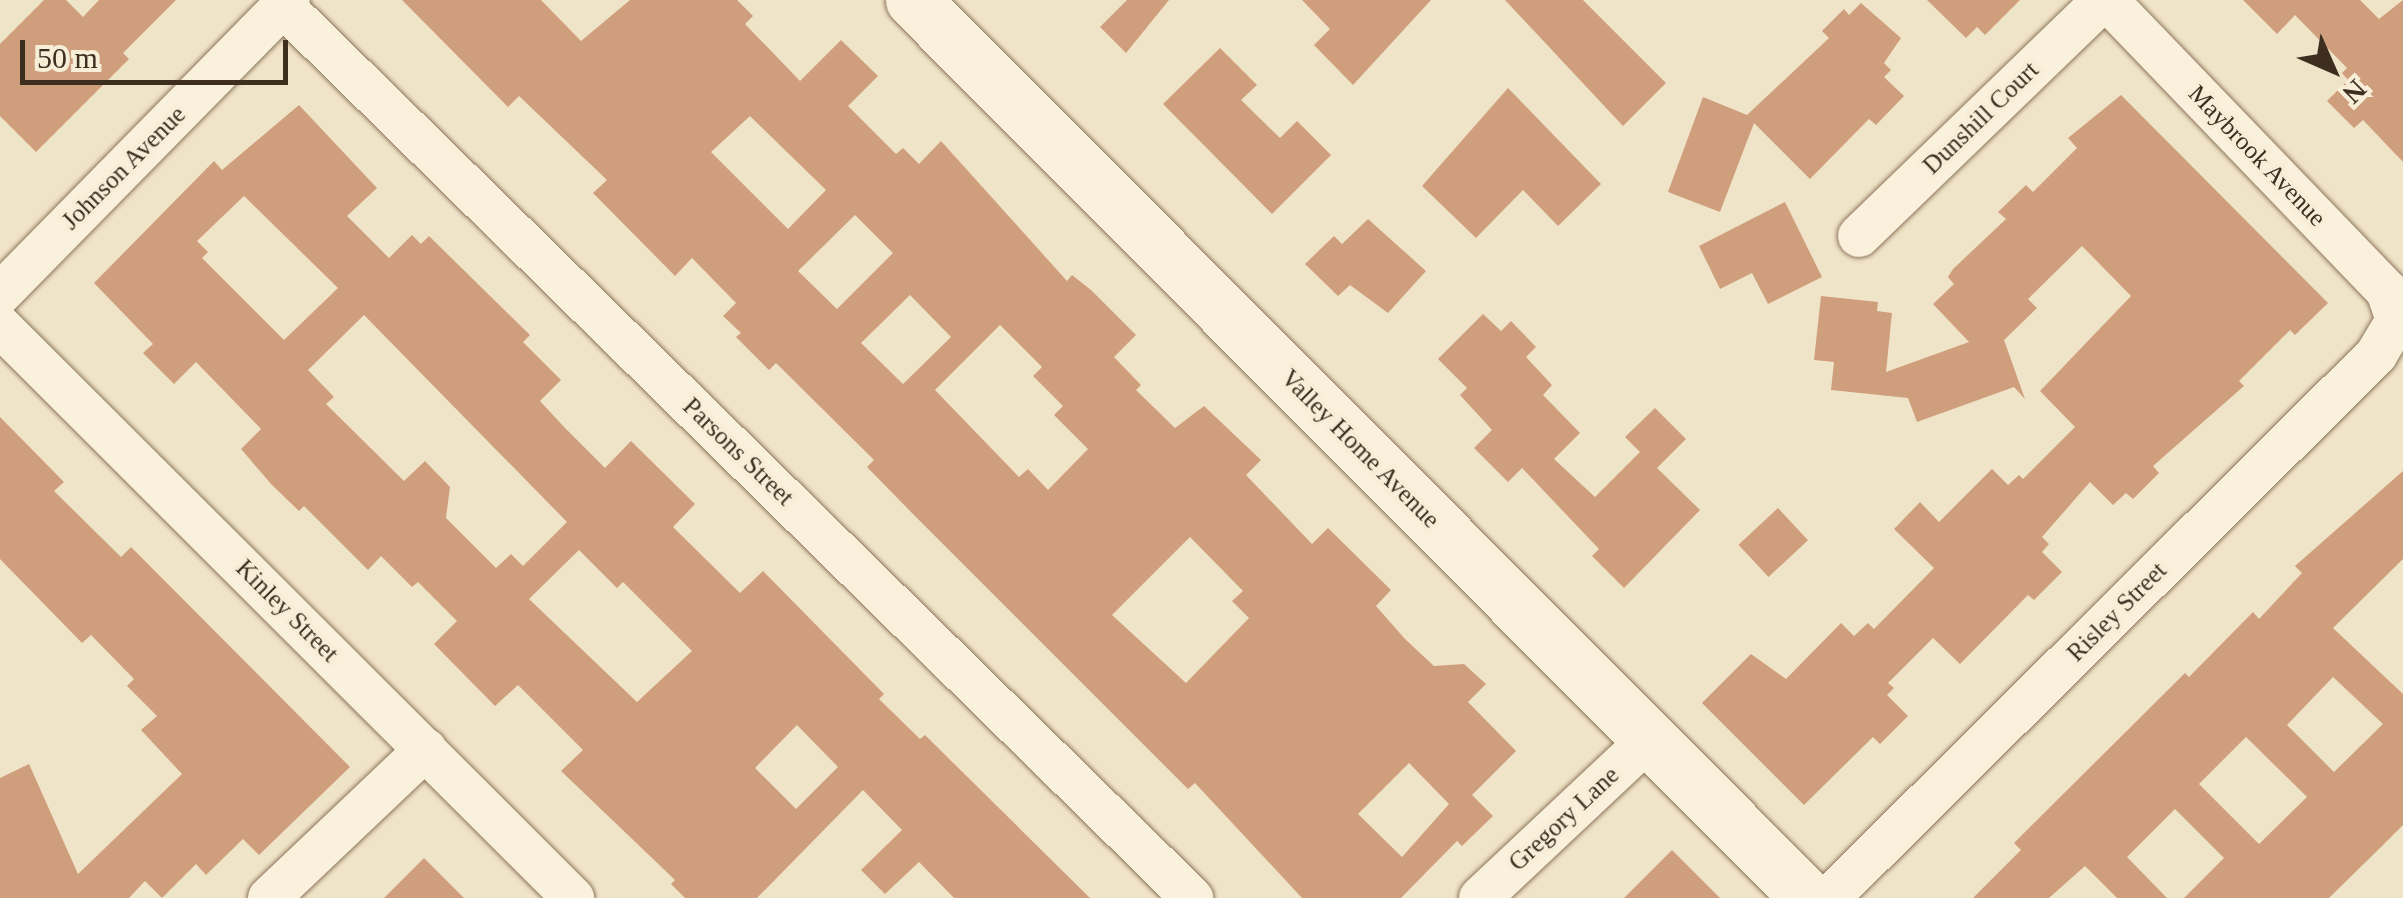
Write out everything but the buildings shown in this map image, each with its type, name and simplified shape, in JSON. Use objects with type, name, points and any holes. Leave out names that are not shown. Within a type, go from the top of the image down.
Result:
[{"type":"street","name":"Valley Home Avenue","points":[[913,0],[1808,898]]},
{"type":"street","name":"Dunshill Court","points":[[1859,236],[2105,0]]},
{"type":"street","name":"Maybrook Avenue","points":[[2105,0],[2388,291],[2396,320]]},
{"type":"street","name":"Johnson Avenue","points":[[0,294],[286,3]]},
{"type":"street","name":"Parsons Street","points":[[286,3],[1192,898]]},
{"type":"street","name":"Risley Street","points":[[1829,898],[2376,355],[2396,320]]},
{"type":"street","name":"Kinley Street","points":[[0,326],[573,898]]},
{"type":"street","name":"Gregory Lane","points":[[1480,898],[1648,740]]},
{"type":"street","points":[[269,898],[426,749]]}]
